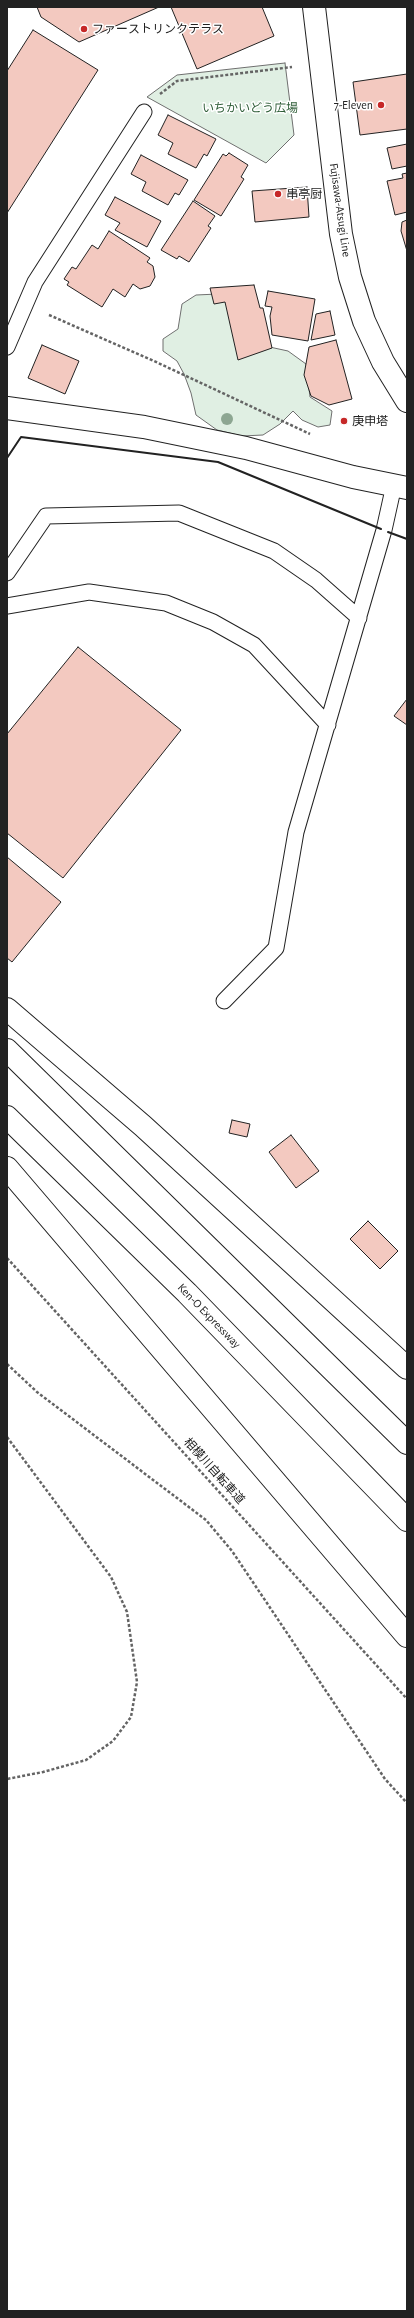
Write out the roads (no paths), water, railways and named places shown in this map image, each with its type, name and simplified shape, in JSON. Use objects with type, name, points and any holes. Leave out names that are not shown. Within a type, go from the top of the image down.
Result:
[{"type":"main road","name":"Fujisawa-Atsugi Line","points":[[314,7],[341,234],[350,277],[364,321],[383,362],[407,401]]},
{"type":"main road","points":[[7,408],[144,427],[246,448],[353,477],[400,487]]},
{"type":"main road","points":[[7,1009],[143,1126],[407,1368]]},
{"type":"main road","points":[[7,1050],[407,1443]]},
{"type":"main road","name":"Ken-O Expressway","points":[[7,1117],[187,1293],[407,1520]]},
{"type":"main road","points":[[7,1168],[407,1636]]},
{"type":"lane","points":[[7,346],[24,304],[35,282],[144,112]]},
{"type":"lane","points":[[224,1001],[276,948],[296,832],[384,530],[400,487]]},
{"type":"lane","points":[[7,573],[46,516],[179,513],[274,551],[316,580],[359,618]]},
{"type":"lane","points":[[7,606],[89,592],[166,604],[213,622],[254,645],[328,725]]},
{"type":"place","name":"ファーストリンクテラス","points":[[84,29]]},
{"type":"place","name":"7-Eleven","points":[[381,105]]},
{"type":"place","name":"串亭厨","points":[[278,194]]},
{"type":"place","name":"庚申塔","points":[[344,421]]},
{"type":"park label","name":"いちかいどう広場","points":[[250,108]]}]
